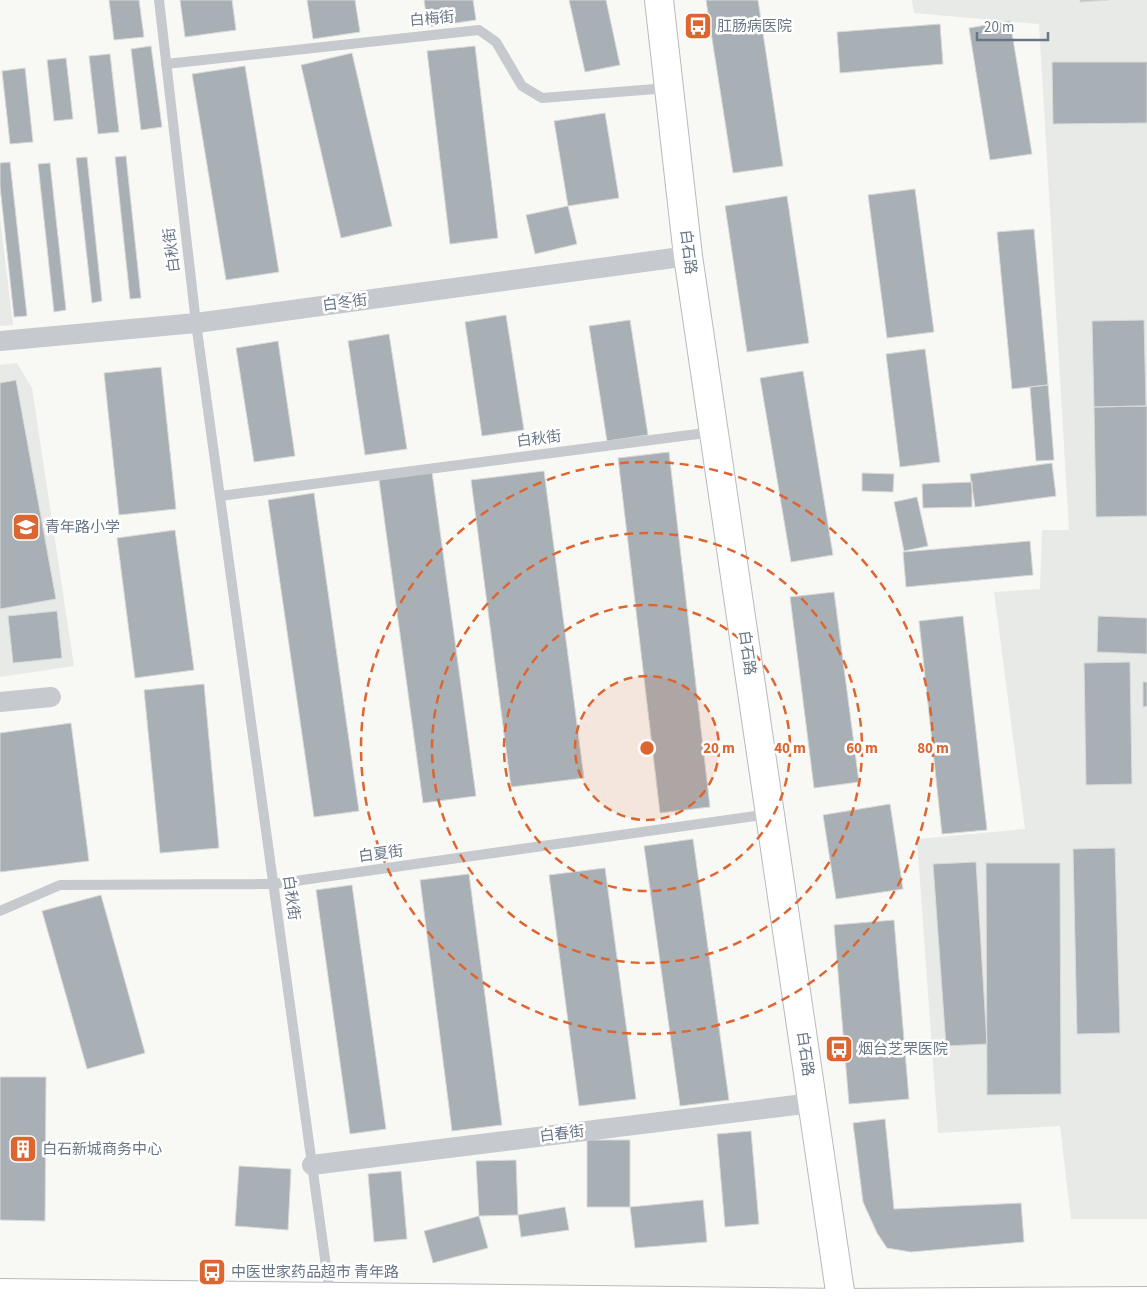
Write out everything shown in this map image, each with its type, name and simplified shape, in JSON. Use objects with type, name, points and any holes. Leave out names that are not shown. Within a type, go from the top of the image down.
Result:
[{"type":"street","name":"白石路","points":[[659,0],[688,256],[841,1304]]},
{"type":"street","name":"白冬街","points":[[0,340],[196,323],[688,256]]},
{"type":"street","points":[[0,702],[51,697]]},
{"type":"street","name":"白春街","points":[[312,1165],[812,1103]]},
{"type":"street","points":[[0,1294],[331,1301],[841,1304],[1147,1301]]},
{"type":"lane","name":"白秋街","points":[[159,0],[196,323],[331,1301]]},
{"type":"lane","name":"白梅街","points":[[166,64],[479,30],[496,42],[522,86],[542,98],[669,88]]},
{"type":"lane","name":"白秋街","points":[[220,496],[714,432]]},
{"type":"lane","name":"白夏街","points":[[0,911],[60,885],[274,884],[770,814]]},
{"type":"shaded area","points":[[912,0],[1147,0],[1147,1219],[1071,1219],[1060,1126],[938,1133],[917,839],[1025,829],[994,592],[1040,589],[1042,530],[1069,530],[1039,24],[914,13]]},
{"type":"shaded area","points":[[0,218],[13,325],[0,326]]},
{"type":"shaded area","name":"青年路小学","points":[[17,363],[32,388],[74,666],[0,677],[0,365]]},
{"type":"building","points":[[109,0],[139,0],[144,37],[114,40]]},
{"type":"building","points":[[180,0],[232,0],[236,30],[185,37]]},
{"type":"building","points":[[307,0],[355,0],[360,32],[313,39]]},
{"type":"building","points":[[424,0],[473,0],[476,20],[428,27]]},
{"type":"building","points":[[569,0],[606,0],[620,65],[585,72]]},
{"type":"building","points":[[706,0],[758,0],[783,166],[733,173]]},
{"type":"building","points":[[1080,0],[1109,0],[1080,2]]},
{"type":"building","points":[[1010,21],[1032,154],[990,160],[969,28]]},
{"type":"building","points":[[940,24],[943,64],[840,73],[837,32]]},
{"type":"building","points":[[151,46],[162,127],[141,130],[131,49]]},
{"type":"building","points":[[475,46],[498,238],[450,244],[427,51]]},
{"type":"building","points":[[352,53],[392,226],[341,238],[301,65]]},
{"type":"building","points":[[110,54],[119,132],[98,134],[89,56]]},
{"type":"building","points":[[66,58],[73,119],[54,121],[47,60]]},
{"type":"building","points":[[1052,62],[1147,62],[1147,123],[1053,124]]},
{"type":"building","points":[[245,66],[279,272],[226,280],[192,74]]},
{"type":"building","points":[[25,68],[33,142],[10,144],[2,71]]},
{"type":"building","points":[[605,113],[619,198],[568,206],[554,121]]},
{"type":"building","points":[[126,156],[141,298],[130,299],[115,157]]},
{"type":"building","points":[[87,157],[102,301],[92,303],[76,158]]},
{"type":"building","points":[[10,162],[27,316],[14,317],[0,186],[0,163]]},
{"type":"building","points":[[50,163],[66,310],[54,312],[38,164]]},
{"type":"building","points":[[915,189],[934,332],[887,338],[868,195]]},
{"type":"building","points":[[787,196],[809,343],[747,352],[725,206]]},
{"type":"building","points":[[568,206],[577,244],[535,254],[526,215]]},
{"type":"building","points":[[1034,229],[1048,385],[1012,389],[997,232]]},
{"type":"building","points":[[506,315],[524,430],[482,436],[465,322]]},
{"type":"building","points":[[630,320],[648,435],[607,441],[589,326]]},
{"type":"building","points":[[1144,320],[1146,406],[1094,407],[1092,321]]},
{"type":"building","points":[[389,334],[407,449],[365,455],[348,341]]},
{"type":"building","points":[[278,341],[295,456],[254,462],[236,348]]},
{"type":"building","points":[[925,349],[940,462],[900,467],[886,354]]},
{"type":"building","points":[[161,367],[176,509],[119,515],[104,373]]},
{"type":"building","points":[[803,371],[833,555],[791,562],[760,378]]},
{"type":"building","points":[[16,380],[56,599],[0,609],[0,383]]},
{"type":"building","points":[[1048,385],[1054,460],[1036,461],[1030,387]]},
{"type":"building","points":[[1147,406],[1147,516],[1096,517],[1094,407]]},
{"type":"building","points":[[669,452],[710,807],[660,813],[618,458]]},
{"type":"building","points":[[1052,463],[1056,496],[975,507],[970,474]]},
{"type":"building","points":[[544,471],[584,778],[511,787],[471,480]]},
{"type":"building","points":[[432,472],[476,796],[423,803],[379,480]]},
{"type":"building","points":[[862,473],[894,474],[893,492],[862,491]]},
{"type":"building","points":[[972,482],[972,507],[923,508],[922,484]]},
{"type":"building","points":[[314,493],[359,811],[314,817],[268,500]]},
{"type":"building","points":[[917,497],[928,546],[904,551],[894,502]]},
{"type":"building","points":[[175,530],[194,670],[135,678],[117,538]]},
{"type":"building","points":[[1030,541],[1033,575],[906,587],[903,552]]},
{"type":"building","points":[[834,592],[859,782],[814,788],[790,597]]},
{"type":"building","points":[[57,611],[62,658],[13,663],[8,616]]},
{"type":"building","points":[[963,616],[987,830],[942,834],[919,621]]},
{"type":"building","points":[[1098,616],[1147,618],[1147,654],[1097,652]]},
{"type":"building","points":[[1130,662],[1132,784],[1086,785],[1084,663]]},
{"type":"building","points":[[1143,682],[1147,682],[1147,706],[1143,707]]},
{"type":"building","points":[[204,684],[219,848],[160,853],[144,690]]},
{"type":"building","points":[[71,723],[89,861],[0,872],[0,733]]},
{"type":"building","points":[[890,804],[903,889],[836,899],[823,815]]},
{"type":"building","points":[[693,839],[729,1100],[680,1106],[644,846]]},
{"type":"building","points":[[1115,848],[1120,1033],[1077,1034],[1073,849]]},
{"type":"building","points":[[976,862],[987,1044],[946,1046],[933,864]]},
{"type":"building","points":[[986,863],[1060,863],[1061,1094],[987,1095]]},
{"type":"building","points":[[605,868],[636,1099],[579,1106],[549,875]]},
{"type":"building","points":[[469,874],[502,1125],[452,1131],[420,880]]},
{"type":"building","points":[[352,885],[386,1129],[350,1134],[316,890]]},
{"type":"building","points":[[101,895],[145,1053],[87,1069],[42,911]]},
{"type":"building","points":[[894,920],[909,1099],[849,1104],[834,925]]},
{"type":"building","name":"白石新城商务中心","points":[[0,1077],[46,1077],[45,1221],[0,1220]]},
{"type":"building","points":[[885,1119],[894,1209],[1021,1203],[1024,1242],[911,1252],[887,1248],[877,1233],[863,1202],[853,1123]]},
{"type":"building","points":[[751,1131],[759,1224],[725,1227],[717,1134]]},
{"type":"building","points":[[587,1140],[630,1140],[630,1207],[587,1207]]},
{"type":"building","points":[[516,1160],[518,1215],[479,1216],[476,1161]]},
{"type":"building","points":[[239,1166],[291,1169],[288,1230],[235,1226]]},
{"type":"building","points":[[401,1171],[407,1239],[374,1242],[368,1174]]},
{"type":"building","points":[[703,1200],[707,1242],[635,1248],[630,1207]]},
{"type":"building","points":[[565,1207],[569,1230],[521,1237],[518,1215]]},
{"type":"building","points":[[479,1216],[488,1248],[433,1263],[424,1231]]},
{"type":"place","name":"肛肠病医院","points":[[698,26]]},
{"type":"place","name":"青年路小学","points":[[26,527]]},
{"type":"place","name":"烟台芝罘医院","points":[[839,1049]]},
{"type":"place","name":"白石新城商务中心","points":[[23,1149]]},
{"type":"place","name":"中医世家药品超市 青年路","points":[[212,1272]]}]
